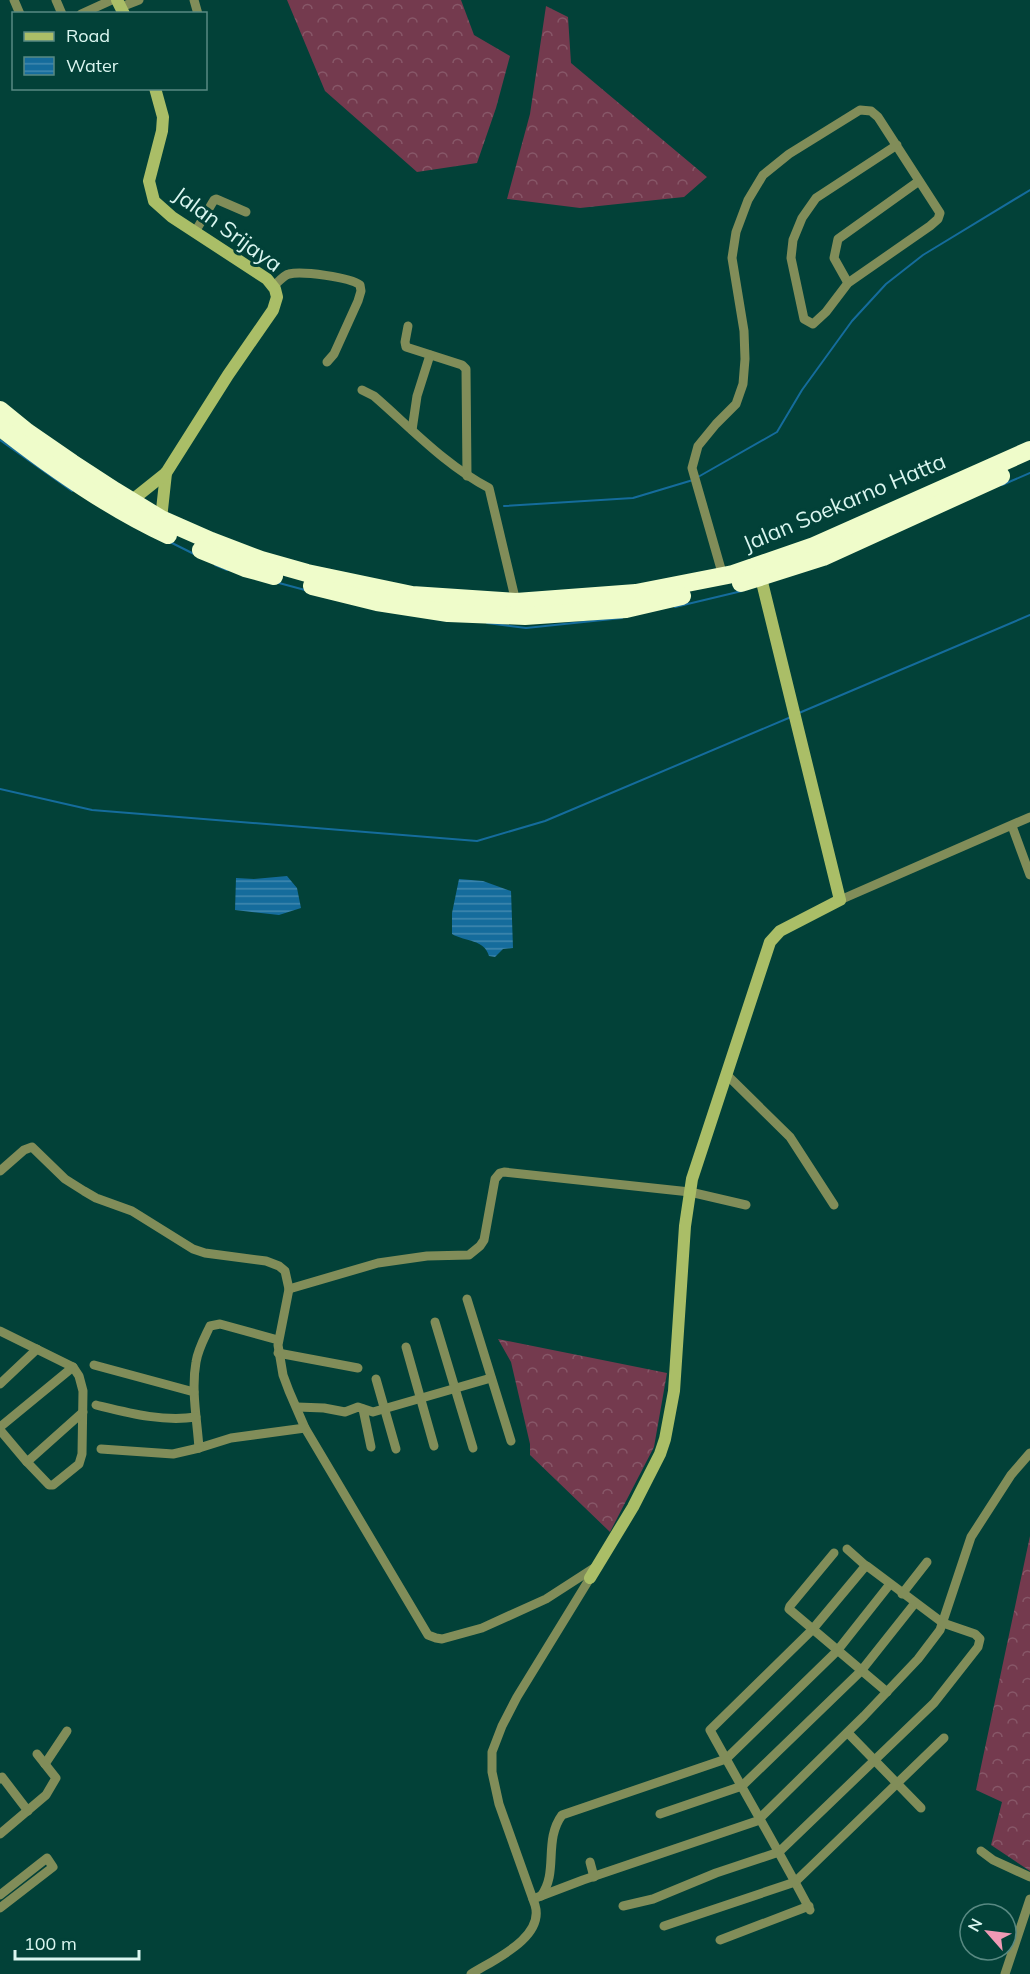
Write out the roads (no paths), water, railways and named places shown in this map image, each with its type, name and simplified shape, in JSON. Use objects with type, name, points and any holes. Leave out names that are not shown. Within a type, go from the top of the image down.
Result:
[{"type":"highway","name":"Jalan Soekarno Hatta","points":[[0,411],[45,444],[161,519],[261,560],[307,573],[412,595],[516,602],[636,593],[733,574],[814,546],[1030,450]]},
{"type":"highway","name":"Jalan Soekarno Hatta","points":[[0,427],[40,457],[118,509],[162,532],[245,568],[377,602],[448,613],[525,616],[626,609],[762,584],[1030,463]]},
{"type":"street","points":[[89,12],[139,0]]},
{"type":"street","name":"Jalan Srijaya","points":[[156,90],[163,117],[162,131],[149,182],[151,195],[159,207],[274,286],[277,297],[273,310],[228,375],[166,473],[161,519]]},
{"type":"street","points":[[723,576],[692,468],[698,446],[736,404],[743,384],[744,331],[732,258],[736,232],[748,200],[763,175],[789,154],[860,110],[871,111],[878,117],[897,145],[940,213],[938,219],[848,283],[826,312],[813,324],[804,319],[791,258],[793,240],[802,218],[816,198],[897,145]]},
{"type":"street","points":[[848,283],[834,258],[838,239],[920,181]]},
{"type":"street","points":[[195,232],[216,199],[246,212]]},
{"type":"street","points":[[274,286],[287,274],[338,277],[360,285],[358,301],[334,354],[327,362]]},
{"type":"street","points":[[408,326],[405,346],[462,365],[466,369],[467,476]]},
{"type":"street","points":[[412,430],[417,396],[430,355]]},
{"type":"street","points":[[362,390],[374,396],[436,452],[467,476],[489,488],[516,602]]},
{"type":"street","points":[[131,501],[166,473]]},
{"type":"street","points":[[762,584],[840,900]]},
{"type":"street","points":[[471,1974],[523,1940],[532,1932],[536,1923],[537,1898],[499,1804],[492,1772],[492,1752],[517,1697],[633,1507],[660,1454],[674,1391],[685,1226],[695,1168],[772,938],[780,931],[840,900],[1030,817]]},
{"type":"street","points":[[1012,826],[1030,875]]},
{"type":"street","points":[[727,1075],[790,1137],[834,1205]]},
{"type":"street","points":[[0,1171],[24,1150],[32,1147],[64,1179],[96,1198],[132,1211],[193,1249],[205,1253],[266,1261],[285,1271],[289,1289],[278,1340],[278,1353],[283,1375],[305,1428],[428,1635],[436,1638],[459,1635],[492,1624],[546,1599],[597,1567]]},
{"type":"street","points":[[289,1289],[378,1263],[427,1256],[469,1255],[484,1240],[495,1179],[500,1173],[690,1192],[746,1204]]},
{"type":"street","points":[[467,1299],[511,1441]]},
{"type":"street","points":[[435,1322],[473,1448]]},
{"type":"street","points":[[199,1448],[194,1392],[196,1362],[210,1326],[220,1324],[278,1340]]},
{"type":"street","points":[[0,1332],[74,1368],[79,1376],[83,1391],[82,1454],[79,1464],[49,1485],[0,1428],[74,1368]]},
{"type":"street","points":[[406,1347],[434,1446]]},
{"type":"street","points":[[0,1384],[37,1349]]},
{"type":"street","points":[[278,1353],[358,1368]]},
{"type":"street","points":[[94,1365],[194,1392]]},
{"type":"street","points":[[297,1407],[324,1408],[345,1412],[358,1407],[373,1412],[491,1378]]},
{"type":"street","points":[[376,1379],[396,1449]]},
{"type":"street","points":[[96,1405],[143,1416],[196,1417]]},
{"type":"street","points":[[363,1409],[371,1447]]},
{"type":"street","points":[[27,1462],[83,1412]]},
{"type":"street","points":[[101,1449],[173,1454],[231,1438],[305,1428]]},
{"type":"street","points":[[537,1898],[758,1821],[918,1659],[940,1630],[971,1537],[1011,1475],[1030,1453]]},
{"type":"street","points":[[623,1906],[653,1899],[716,1873],[779,1852],[934,1703],[978,1647],[980,1639],[975,1634],[942,1623],[847,1550]]},
{"type":"street","points":[[834,1553],[789,1608],[886,1692]]},
{"type":"street","points":[[902,1594],[927,1562]]},
{"type":"street","points":[[720,1940],[809,1908],[710,1730],[812,1630],[866,1566]]},
{"type":"street","points":[[537,1898],[545,1890],[548,1882],[551,1838],[562,1815],[726,1759],[837,1651],[890,1584]]},
{"type":"street","points":[[660,1814],[742,1786],[861,1671],[915,1603]]},
{"type":"street","points":[[45,1764],[68,1731]]},
{"type":"street","points":[[848,1732],[921,1808]]},
{"type":"street","points":[[664,1926],[795,1882],[944,1738]]},
{"type":"street","points":[[0,1834],[46,1796],[56,1778],[37,1754]]},
{"type":"street","points":[[0,1779],[2,1778],[28,1811]]},
{"type":"street","points":[[981,1851],[993,1860],[1030,1877]]},
{"type":"street","points":[[0,1895],[46,1858],[53,1867],[0,1908]]},
{"type":"street","points":[[590,1862],[594,1877]]},
{"type":"street","points":[[1005,1974],[1030,1899]]},
{"type":"water","points":[[287,876],[297,888],[301,908],[279,915],[235,910],[236,878]]},
{"type":"water","points":[[459,879],[483,881],[511,891],[513,948],[503,949],[495,957],[489,956],[479,944],[452,934],[452,913]]},
{"type":"waterway","points":[[698,477],[777,432],[802,390],[852,321],[886,284],[923,255],[1030,190]]},
{"type":"waterway","points":[[0,440],[72,491]]},
{"type":"waterway","points":[[1002,485],[1030,473]]},
{"type":"waterway","points":[[504,506],[633,498],[693,480]]},
{"type":"waterway","points":[[170,542],[194,554]]},
{"type":"waterway","points":[[215,565],[227,570]]},
{"type":"waterway","points":[[279,583],[305,590]]},
{"type":"waterway","points":[[675,607],[742,591]]},
{"type":"waterway","points":[[799,713],[1030,615]]},
{"type":"waterway","points":[[487,623],[526,628],[622,618]]},
{"type":"waterway","points":[[0,789],[92,810],[477,841],[545,821],[791,717]]}]
